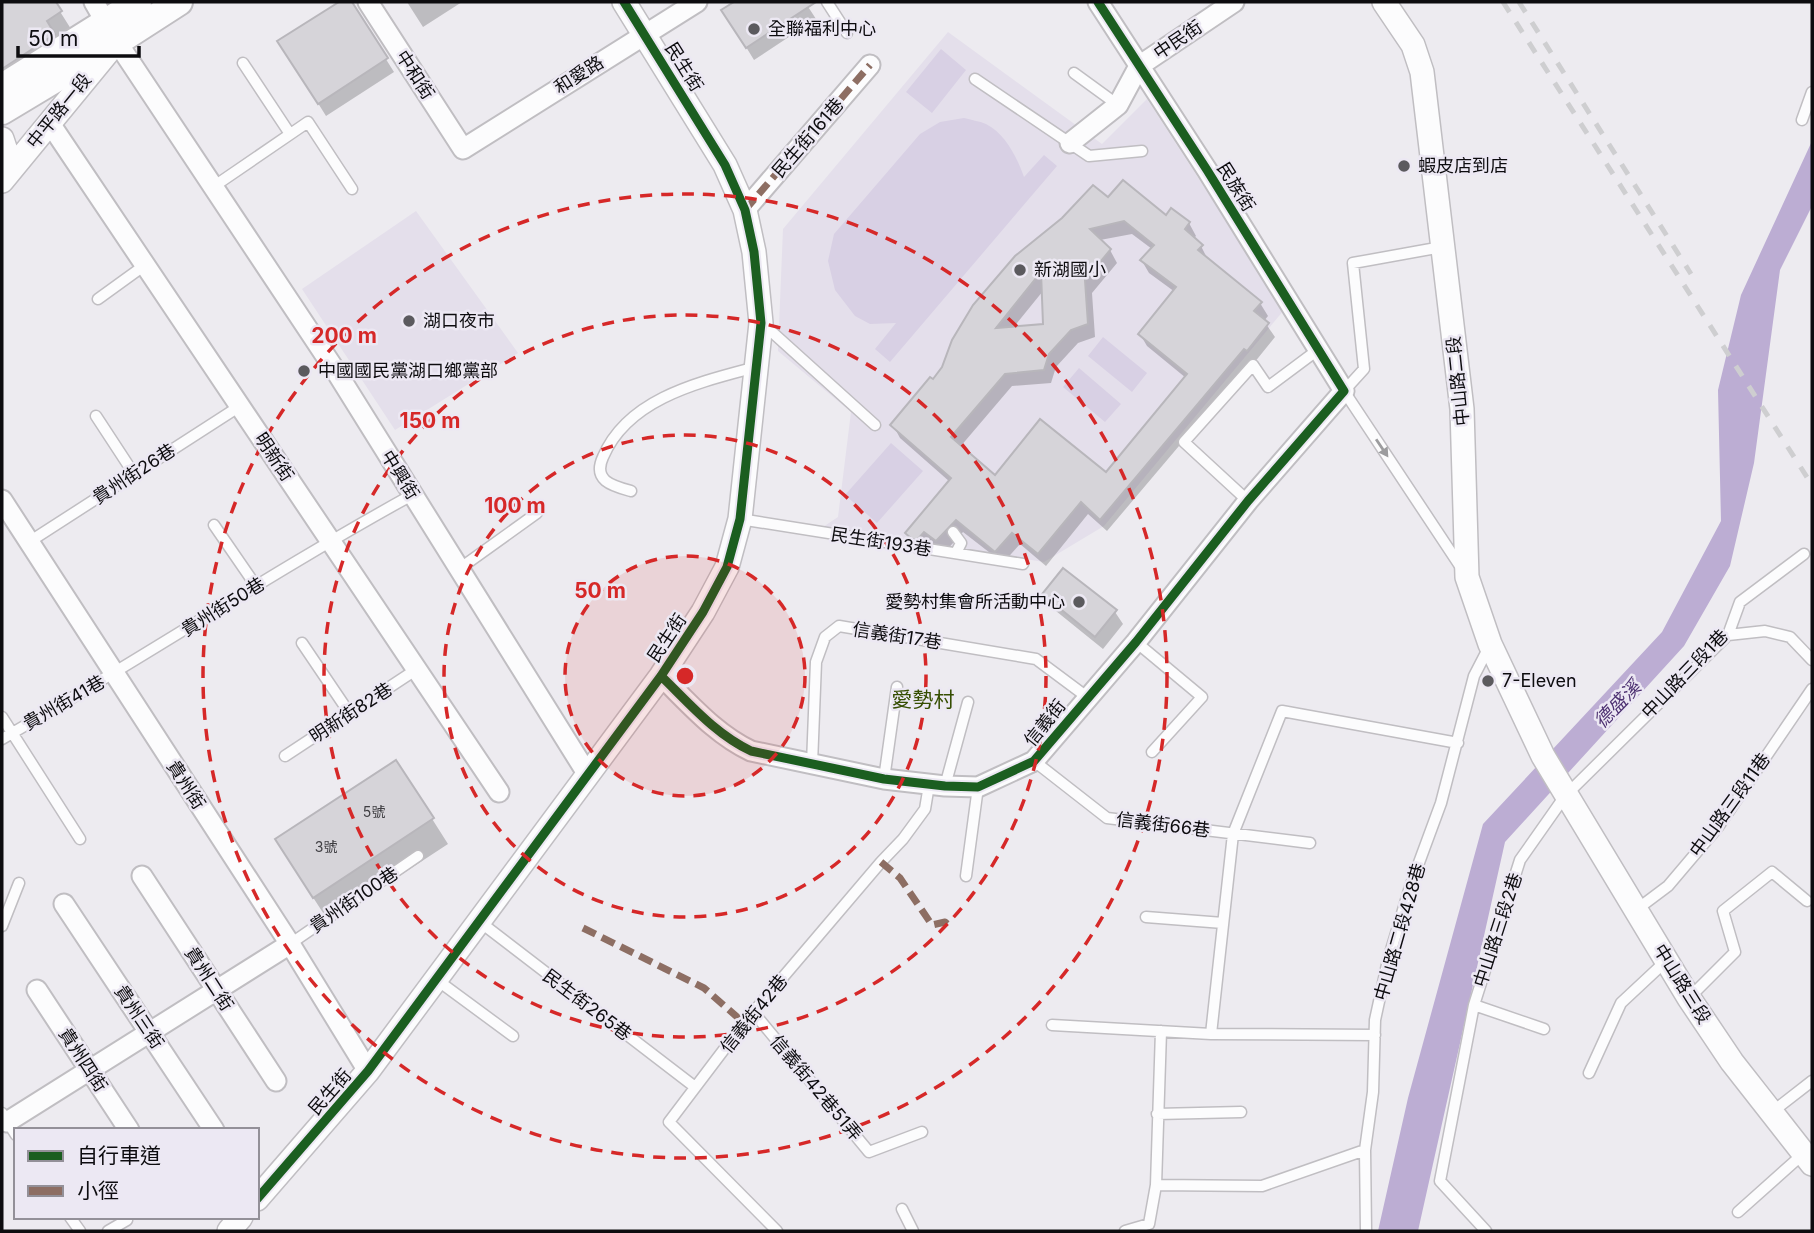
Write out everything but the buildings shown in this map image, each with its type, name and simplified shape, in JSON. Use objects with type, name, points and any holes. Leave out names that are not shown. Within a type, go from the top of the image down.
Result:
[{"type":"main road","points":[[2,87],[138,2]]},
{"type":"main road","points":[[2,111],[106,22],[179,2]]},
{"type":"street","name":"中和街","points":[[368,2],[463,149]]},
{"type":"street","name":"民生街","points":[[259,1197],[368,1071],[436,980],[661,676],[703,612],[727,567],[740,520],[761,323],[754,252],[745,210],[725,165],[624,2]]},
{"type":"street","name":"和愛路","points":[[463,149],[696,2]]},
{"type":"street","name":"民族街","points":[[1098,2],[1344,391]]},
{"type":"street","name":"中民街","points":[[1070,143],[1118,105],[1139,66],[1234,2]]},
{"type":"street","name":"中山路二段","points":[[1384,2],[1413,45],[1422,72],[1462,409],[1467,577],[1490,644],[1565,796]]},
{"type":"street","name":"中平路一段","points":[[2,180],[49,122],[106,22]]},
{"type":"street","name":"中興街","points":[[106,22],[337,373],[588,775]]},
{"type":"street","name":"民生街161巷","points":[[745,210],[870,65]]},
{"type":"street","name":"明新街","points":[[49,122],[499,792]]},
{"type":"street","points":[[2,139],[8,157],[2,180]]},
{"type":"street","name":"信義街","points":[[661,676],[731,741],[751,751],[884,779],[978,787],[1034,761],[1136,642],[1248,501],[1344,391]]},
{"type":"street","name":"貴州街","points":[[2,500],[290,944],[368,1071]]},
{"type":"street","name":"中山路三段","points":[[1565,796],[1689,998],[1732,1062],[1808,1159]]},
{"type":"street","name":"貴州二街","points":[[142,876],[276,1082]]},
{"type":"street","name":"貴州三街","points":[[64,904],[213,1128]]},
{"type":"street","points":[[8,1123],[290,944]]},
{"type":"street","name":"貴州四街","points":[[37,990],[128,1128]]},
{"type":"lane","points":[[827,2],[846,33]]},
{"type":"lane","points":[[243,63],[290,134]]},
{"type":"lane","points":[[1074,73],[1118,105]]},
{"type":"lane","points":[[975,79],[1089,156],[1142,151]]},
{"type":"lane","points":[[1802,120],[1812,92]]},
{"type":"lane","points":[[213,187],[308,122],[352,189]]},
{"type":"lane","points":[[1344,391],[1364,369],[1353,263],[1443,247]]},
{"type":"lane","points":[[98,299],[145,265]]},
{"type":"lane","points":[[761,323],[875,425]]},
{"type":"lane","points":[[1248,501],[1184,442],[1253,365],[1268,387],[1319,348]]},
{"type":"lane","points":[[631,491],[608,485],[601,475],[600,465],[609,446],[635,416],[673,393],[703,381],[757,367]]},
{"type":"lane","name":"民族街","points":[[1344,391],[1467,577]]},
{"type":"lane","name":"貴州街26巷","points":[[29,542],[240,406]]},
{"type":"lane","points":[[96,416],[134,474]]},
{"type":"lane","name":"貴州街50巷","points":[[115,673],[330,540],[412,495]]},
{"type":"lane","points":[[458,569],[537,513]]},
{"type":"lane","name":"民生街193巷","points":[[740,520],[1023,564]]},
{"type":"lane","points":[[214,525],[256,586]]},
{"type":"lane","points":[[953,532],[961,543],[956,553]]},
{"type":"lane","name":"中山路三段1巷","points":[[1565,796],[1728,635],[1740,602],[1804,554]]},
{"type":"lane","name":"信義街17巷","points":[[812,764],[816,662],[825,637],[839,626],[1036,659],[1087,697]]},
{"type":"lane","points":[[1728,635],[1765,631],[1790,637],[1812,660]]},
{"type":"lane","points":[[1136,642],[1202,697],[1152,752]]},
{"type":"lane","points":[[302,643],[350,714]]},
{"type":"lane","name":"中山路二段428巷","points":[[1366,1231],[1365,1150],[1373,1092],[1375,1020],[1388,960],[1410,887],[1441,803],[1474,676],[1490,644]]},
{"type":"lane","name":"明新街82巷","points":[[285,756],[416,669]]},
{"type":"lane","name":"貴州街41巷","points":[[2,739],[115,673]]},
{"type":"lane","points":[[884,779],[897,687]]},
{"type":"lane","name":"中山路三段11巷","points":[[1636,910],[1668,886],[1718,827],[1812,689]]},
{"type":"lane","name":"信義街42巷","points":[[777,1231],[669,1122],[754,1013],[903,839],[925,809],[937,785],[968,702]]},
{"type":"lane","points":[[1211,1034],[1233,834],[1282,711],[1458,743]]},
{"type":"lane","name":"貴州街41巷","points":[[2,717],[12,733]]},
{"type":"lane","points":[[12,733],[80,839]]},
{"type":"lane","name":"信義街66巷","points":[[1034,761],[1107,818],[1310,843]]},
{"type":"lane","points":[[966,876],[978,787]]},
{"type":"lane","name":"中山路三段2巷","points":[[1544,1029],[1474,1005],[1520,860],[1565,796]]},
{"type":"lane","name":"貴州街100巷","points":[[290,944],[418,856]]},
{"type":"lane","points":[[1689,998],[1735,952],[1723,911],[1772,872],[1807,901]]},
{"type":"lane","points":[[2,926],[19,883]]},
{"type":"lane","points":[[1146,917],[1223,923]]},
{"type":"lane","name":"民生街265巷","points":[[479,922],[695,1087]]},
{"type":"lane","points":[[1589,1073],[1621,1003],[1667,961]]},
{"type":"lane","points":[[436,980],[513,1036]]},
{"type":"lane","points":[[1474,1005],[1440,1181],[1486,1231]]},
{"type":"lane","name":"信義街42巷51弄","points":[[754,1013],[869,1152],[922,1132]]},
{"type":"lane","points":[[1052,1025],[1211,1034],[1375,1035]]},
{"type":"lane","points":[[1125,1231],[1149,1223],[1156,1185],[1161,1031]]},
{"type":"lane","points":[[1772,1113],[1812,1081]]},
{"type":"lane","points":[[1157,1114],[1241,1112]]},
{"type":"lane","points":[[1156,1185],[1262,1186],[1365,1150]]},
{"type":"lane","points":[[1738,1212],[1808,1159]]},
{"type":"lane","points":[[902,1209],[914,1231]]},
{"type":"lane","points":[[108,1231],[127,1220]]},
{"type":"shaded area","name":"新湖國小","points":[[948,32],[1102,144],[1147,99],[1284,310],[1104,526],[1044,562],[823,527],[838,517],[851,412],[778,351],[783,229]]},
{"type":"shaded area","points":[[941,49],[966,70],[932,113],[906,92]]},
{"type":"shaded area","points":[[964,118],[993,128],[1005,140],[1024,177],[1044,155],[1057,166],[890,362],[875,349],[896,323],[870,324],[855,316],[835,290],[828,261],[834,234],[920,134],[940,122]]},
{"type":"shaded area","name":"湖口夜市","points":[[416,211],[518,353],[395,430],[302,289]]},
{"type":"shaded area","points":[[1103,337],[1147,373],[1132,392],[1088,356]]},
{"type":"shaded area","points":[[1079,368],[1121,404],[1105,422],[1063,387]]},
{"type":"shaded area","points":[[891,443],[923,471],[877,523],[845,495]]},
{"type":"water","name":"德盛溪","points":[[1812,141],[1812,206],[1780,270],[1754,463],[1730,566],[1684,646],[1505,842],[1418,1231],[1378,1231],[1408,1098],[1483,824],[1662,632],[1721,521],[1718,390],[1741,295]]},
{"type":"railway","points":[[1503,2],[1812,485]]},
{"type":"railway","points":[[1519,2],[1691,274]]},
{"type":"marked path","points":[[745,210],[870,65]]},
{"type":"marked path","points":[[881,862],[900,878],[932,925],[945,922],[951,927]]},
{"type":"marked path","points":[[583,928],[704,988],[744,1023]]},
{"type":"cycle path","points":[[259,1197],[368,1071],[661,676],[703,612],[727,567],[740,519],[761,323],[754,252],[745,210],[725,165],[624,2]]},
{"type":"cycle path","points":[[661,676],[714,727],[751,751],[884,779],[978,787],[1034,761],[1136,642],[1248,501],[1344,391],[1207,170],[1098,2]]},
{"type":"place","name":"全聯福利中心","points":[[754,29]]},
{"type":"place","name":"蝦皮店到店","points":[[1404,166]]},
{"type":"place","name":"新湖國小","points":[[1020,270]]},
{"type":"place","name":"湖口夜市","points":[[409,321]]},
{"type":"place","name":"中國國民黨湖口鄉黨部","points":[[304,371]]},
{"type":"place","name":"愛勢村集會所活動中心","points":[[1079,602]]},
{"type":"place","name":"7-Eleven","points":[[1488,681]]},
{"type":"district","name":"愛勢村","points":[[923,700]]}]
